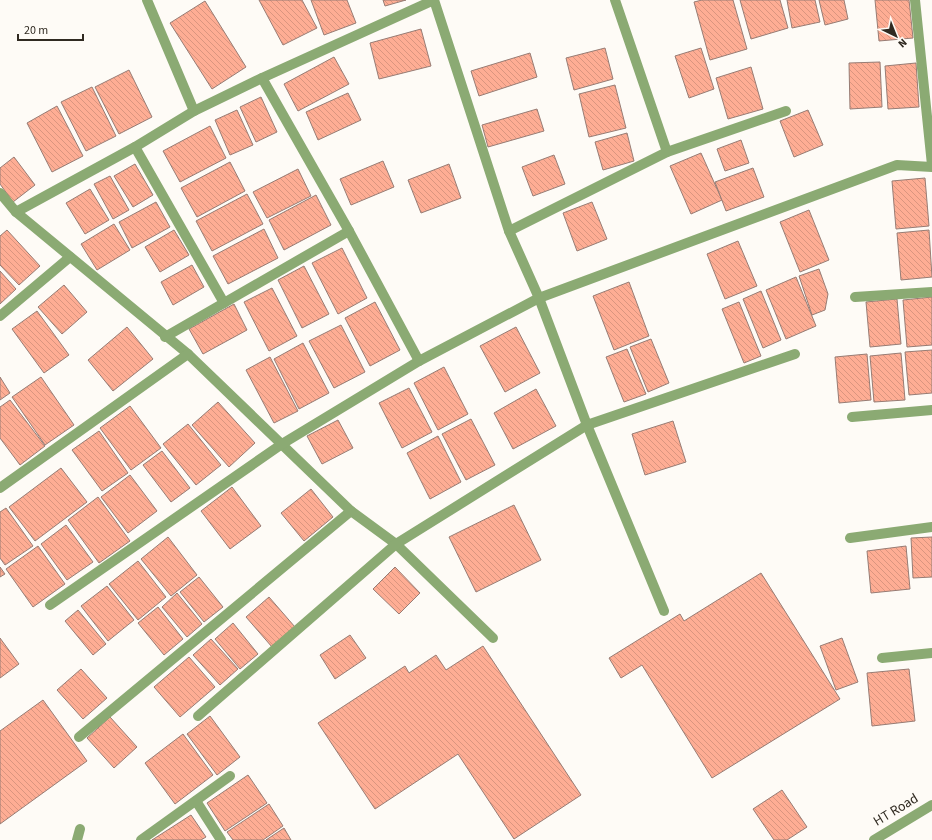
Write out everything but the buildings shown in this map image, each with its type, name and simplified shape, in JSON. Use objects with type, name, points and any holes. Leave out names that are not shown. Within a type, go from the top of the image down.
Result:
[{"type":"street","points":[[147,0],[194,111]]},
{"type":"street","points":[[16,212],[135,148],[194,111],[262,78],[434,0],[509,231],[540,298],[587,425],[664,611]]},
{"type":"street","points":[[615,0],[667,152]]},
{"type":"street","points":[[50,605],[282,444],[419,361],[540,298],[897,165],[932,166],[915,0]]},
{"type":"street","points":[[262,78],[349,231],[419,361]]},
{"type":"street","points":[[509,231],[667,152],[786,111]]},
{"type":"street","points":[[135,148],[224,303]]},
{"type":"street","points":[[0,193],[16,212],[188,354],[351,511],[396,544],[493,638]]},
{"type":"street","points":[[165,336],[349,231]]},
{"type":"street","points":[[0,316],[70,257]]},
{"type":"street","points":[[855,297],[932,292]]},
{"type":"street","points":[[0,488],[188,354]]},
{"type":"street","points":[[198,716],[396,544],[587,425],[795,354]]},
{"type":"street","points":[[852,417],[932,410]]},
{"type":"street","points":[[79,736],[351,511]]},
{"type":"street","points":[[850,538],[932,527]]},
{"type":"street","points":[[882,658],[932,653]]},
{"type":"street","points":[[141,840],[230,776]]},
{"type":"street","points":[[196,801],[221,840]]},
{"type":"street","name":"HT Road","points":[[874,840],[932,804]]},
{"type":"street","points":[[77,840],[80,829]]}]
